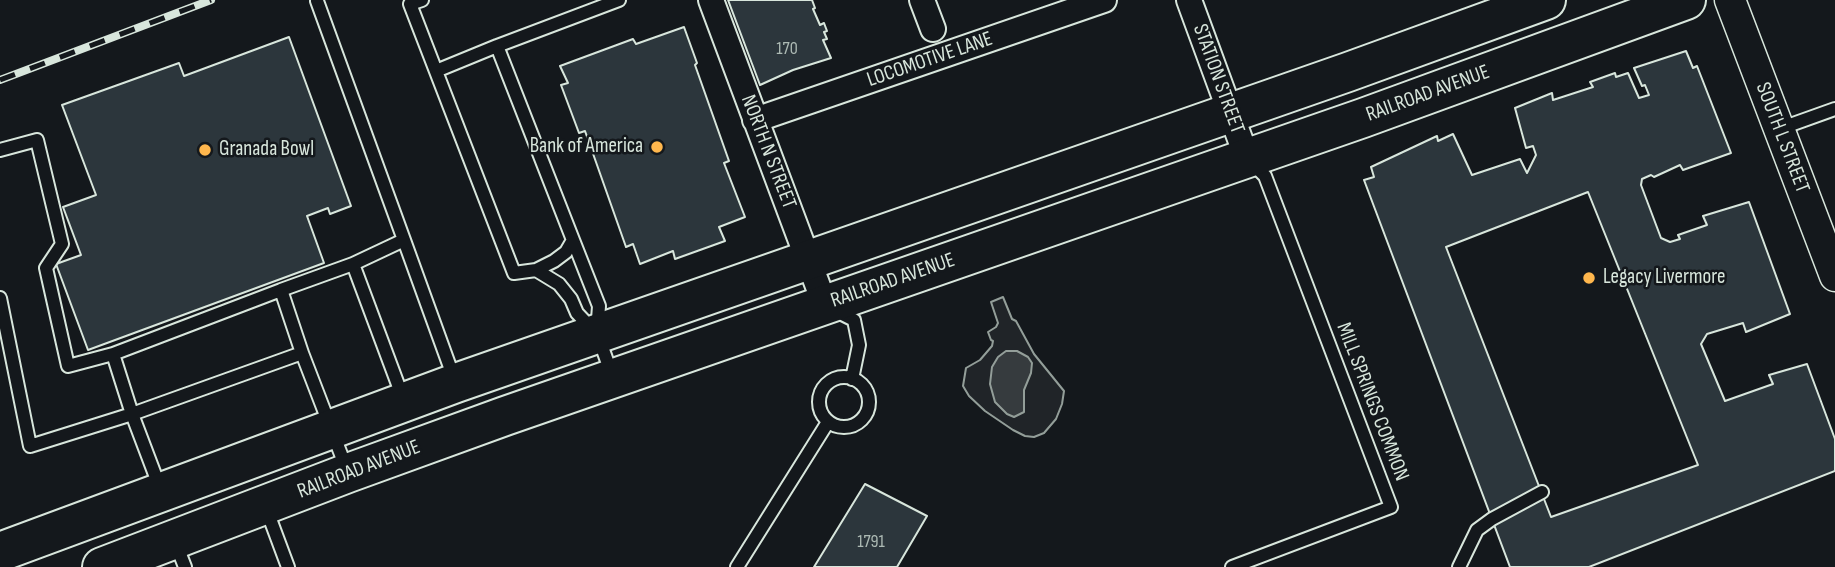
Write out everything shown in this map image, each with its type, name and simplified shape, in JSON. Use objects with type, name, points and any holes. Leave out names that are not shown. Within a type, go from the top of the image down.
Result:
[{"type":"main road","points":[[0,552],[405,401],[1230,114],[1546,0]]},
{"type":"main road","name":"RAILROAD AVENUE","points":[[102,567],[180,553],[265,505],[348,473],[1486,74],[1686,0]]},
{"type":"street","name":"NORTH N STREET","points":[[711,0],[825,305]]},
{"type":"street","points":[[922,0],[933,29]]},
{"type":"street","name":"LOCOMOTIVE LANE","points":[[755,120],[1104,0]]},
{"type":"street","name":"STATION STREET","points":[[1189,0],[1247,158]]},
{"type":"street","name":"SOUTH L STREET","points":[[1730,0],[1835,276]]},
{"type":"lane","points":[[422,0],[410,4],[514,273],[536,270],[554,261],[566,252],[573,240]]},
{"type":"lane","points":[[436,71],[620,0]]},
{"type":"lane","points":[[317,1],[456,383]]},
{"type":"lane","points":[[497,46],[598,306],[597,333],[613,379]]},
{"type":"lane","points":[[1779,130],[1835,109]]},
{"type":"lane","points":[[0,150],[37,140],[62,244],[46,268],[68,366],[113,354],[353,264],[404,240]]},
{"type":"lane","name":"MILL SPRINGS COMMON","points":[[1231,567],[1391,507],[1265,176],[1247,158]]},
{"type":"lane","points":[[353,264],[405,401]]},
{"type":"lane","points":[[536,270],[559,284],[571,299],[577,313],[597,333]]},
{"type":"lane","points":[[281,290],[348,473]]},
{"type":"lane","points":[[0,298],[30,446],[132,414],[302,353]]},
{"type":"lane","points":[[825,305],[854,320],[859,345],[852,379]]},
{"type":"lane","points":[[113,354],[161,492]]},
{"type":"lane","points":[[837,378],[852,379],[866,389],[869,406],[866,415],[861,422],[853,426],[836,426],[828,422],[819,410],[818,402],[824,387],[830,381],[837,378]]},
{"type":"lane","points":[[737,567],[828,422]]},
{"type":"lane","points":[[1459,567],[1477,530],[1542,492]]},
{"type":"lane","points":[[265,505],[288,567]]},
{"type":"shaded area","points":[[1003,297],[1012,319],[1016,321],[1034,354],[1064,391],[1056,419],[1044,433],[1034,437],[1013,430],[985,411],[969,396],[963,386],[966,368],[980,360],[992,346],[993,341],[988,332],[998,323],[991,302]]},
{"type":"shaded area","points":[[1006,351],[1017,351],[1028,357],[1032,363],[1024,390],[1024,412],[1014,417],[995,402],[990,384],[992,367]]},
{"type":"building","points":[[728,0],[812,0],[820,25],[824,23],[827,31],[824,32],[827,39],[823,40],[831,58],[793,70],[760,85]]},
{"type":"building","name":"Bank of America","points":[[684,27],[729,161],[724,163],[745,217],[719,227],[725,241],[675,259],[673,251],[640,264],[633,244],[626,247],[585,131],[579,133],[561,85],[568,83],[560,66],[633,39],[636,44]]},
{"type":"building","name":"Granada Bowl","points":[[289,37],[351,206],[330,214],[328,208],[307,216],[324,263],[88,350],[56,264],[81,255],[63,207],[96,195],[62,105],[179,63],[184,76]]},
{"type":"building","name":"Legacy Livermore","points":[[1686,51],[1693,68],[1697,66],[1731,153],[1683,170],[1680,165],[1654,177],[1651,175],[1642,179],[1641,185],[1661,238],[1670,242],[1680,239],[1678,235],[1707,225],[1703,216],[1749,202],[1790,314],[1746,332],[1743,323],[1707,334],[1701,344],[1725,401],[1773,384],[1769,375],[1807,364],[1835,439],[1835,471],[1589,567],[1510,567],[1364,180],[1374,177],[1371,167],[1437,136],[1438,141],[1453,134],[1472,175],[1520,159],[1527,173],[1536,155],[1533,146],[1526,148],[1515,108],[1552,93],[1553,100],[1593,87],[1590,82],[1615,73],[1616,77],[1628,73],[1639,98],[1649,95],[1634,68]]},
{"type":"building","points":[[1588,192],[1698,465],[1551,517],[1446,247]]},
{"type":"building","points":[[865,484],[927,516],[897,567],[814,567]]},
{"type":"railway","points":[[0,80],[211,0]]},
{"type":"place","name":"Bank of America","points":[[657,147]]},
{"type":"place","name":"Granada Bowl","points":[[205,150]]},
{"type":"place","name":"Legacy Livermore","points":[[1589,278]]}]
